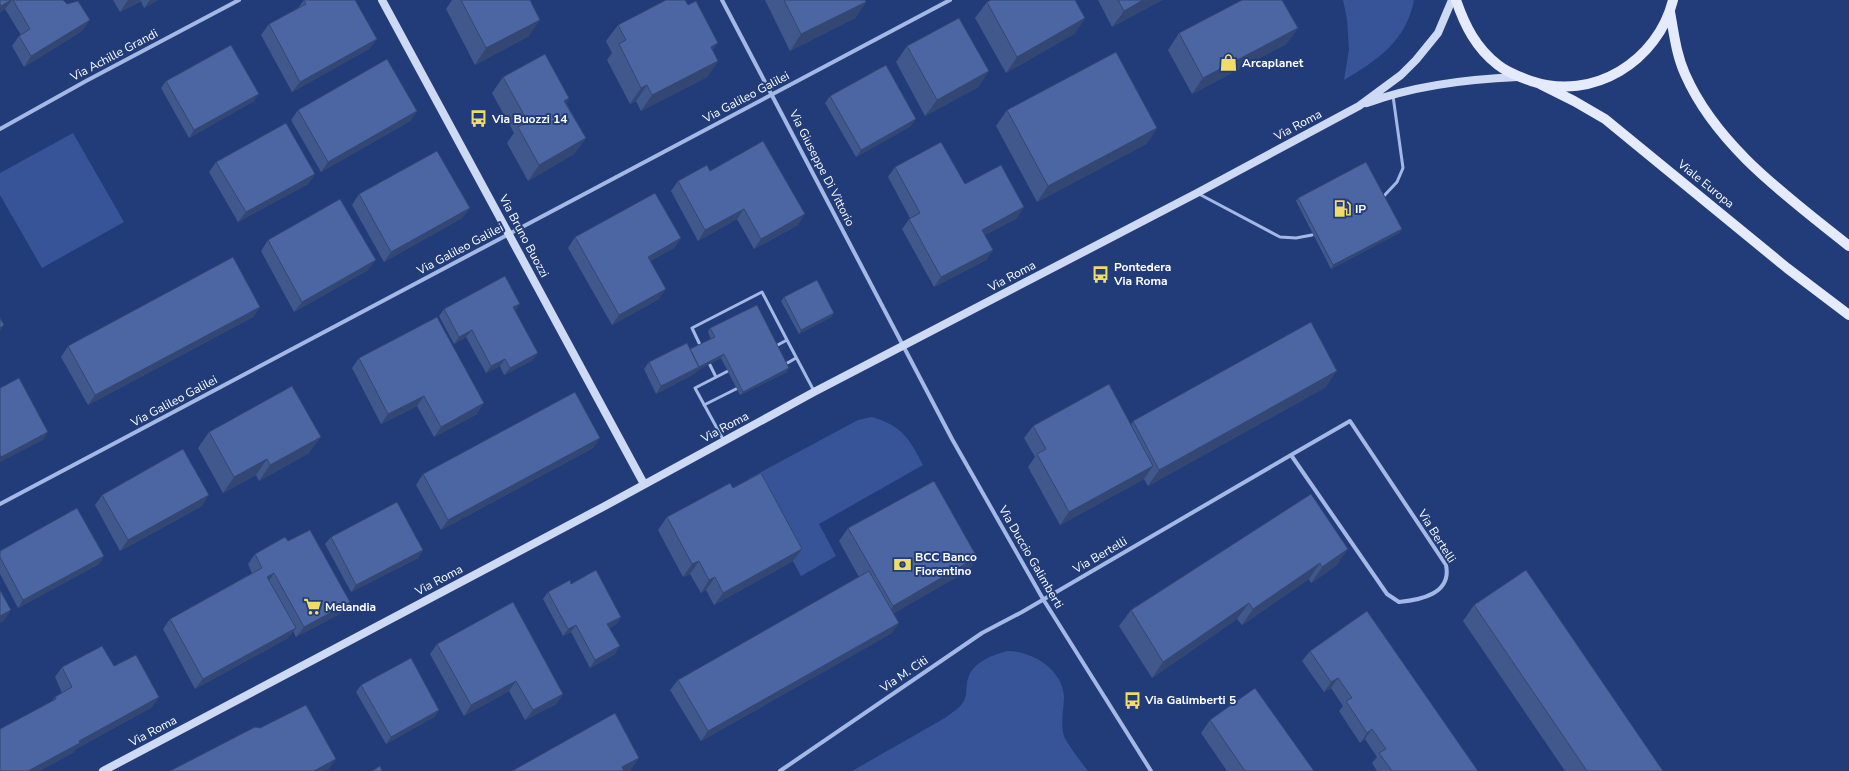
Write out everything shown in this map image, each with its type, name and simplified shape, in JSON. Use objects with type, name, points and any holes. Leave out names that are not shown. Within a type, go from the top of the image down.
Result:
[{"type":"main road","name":"Viale Europa","points":[[1456,0],[1464,25],[1481,49],[1500,66],[1520,77],[1540,84],[1574,100],[1605,119],[1787,268],[1849,315]]},
{"type":"main road","name":"Viale Europa","points":[[1540,84],[1560,87],[1585,85],[1600,81],[1619,73],[1646,51],[1661,30],[1670,12],[1673,0]]},
{"type":"main road","name":"Viale Europa","points":[[1670,12],[1676,47],[1684,72],[1702,106],[1712,120],[1729,140],[1775,186],[1849,246]]},
{"type":"street","name":"Via Achille Grandi","points":[[0,129],[86,81],[239,0]]},
{"type":"street","name":"Via Bruno Buozzi","points":[[382,0],[644,484]]},
{"type":"street","name":"Via Giuseppe Di Vittorio","points":[[722,0],[903,347]]},
{"type":"street","name":"Via Galileo Galilei","points":[[0,504],[950,0]]},
{"type":"street","name":"Via Roma","points":[[103,771],[644,484],[814,392],[1197,193],[1359,106],[1401,75],[1424,50],[1438,32],[1452,0]]},
{"type":"street","name":"Via Roma","points":[[1359,106],[1392,94],[1452,82],[1520,77]]},
{"type":"street","name":"Via Duccio Galimberti","points":[[903,347],[952,438],[1043,599],[1151,771]]},
{"type":"street","name":"Via Bertelli","points":[[1043,599],[1290,455],[1350,421],[1446,565],[1448,576],[1439,590],[1430,596],[1398,602],[1387,594],[1290,455]]},
{"type":"street","name":"Via M. Citi","points":[[780,771],[982,633],[1043,599]]},
{"type":"lane","points":[[1381,199],[1397,182],[1403,168],[1392,94]]},
{"type":"lane","points":[[1197,193],[1280,238],[1296,238],[1312,235]]},
{"type":"lane","points":[[702,349],[692,328],[762,292],[814,392]]},
{"type":"lane","points":[[772,348],[787,340]]},
{"type":"lane","points":[[706,356],[716,377]]},
{"type":"lane","points":[[782,366],[796,358]]},
{"type":"lane","points":[[724,441],[695,388],[737,366]]},
{"type":"lane","points":[[704,405],[747,384]]},
{"type":"shaded area","points":[[1343,0],[1414,0],[1404,27],[1389,48],[1368,65],[1344,80],[1349,50],[1347,19]]},
{"type":"shaded area","points":[[73,133],[124,222],[42,268],[0,195],[0,173]]},
{"type":"shaded area","points":[[872,417],[891,424],[904,434],[923,465],[819,524],[836,556],[801,576],[748,479],[858,420]]},
{"type":"shaded area","points":[[1007,651],[1026,654],[1035,658],[1044,663],[1058,678],[1062,686],[1064,696],[1062,721],[1064,736],[1088,771],[852,771],[945,718],[964,701],[969,676],[976,665],[994,655]]},
{"type":"building","points":[[0,0],[11,0],[1,6]]},
{"type":"building","points":[[13,0],[63,0],[67,4],[78,1],[90,20],[31,56],[19,36],[30,29]]},
{"type":"building","points":[[304,0],[355,0],[377,39],[300,82],[269,24],[306,4]]},
{"type":"building","points":[[461,0],[530,0],[540,20],[486,48]]},
{"type":"building","points":[[666,0],[685,0],[688,5],[696,1],[718,43],[711,47],[718,61],[652,95],[647,85],[641,88],[619,44],[626,40],[618,25]]},
{"type":"building","points":[[784,0],[865,0],[866,2],[801,34]]},
{"type":"building","points":[[991,0],[1075,0],[1085,18],[1017,57],[987,2]]},
{"type":"building","points":[[1118,0],[1143,0],[1124,11]]},
{"type":"building","points":[[1242,0],[1282,0],[1298,28],[1203,78],[1179,33]]},
{"type":"building","points":[[959,18],[989,71],[937,100],[907,46]]},
{"type":"building","points":[[231,45],[259,94],[194,130],[166,81]]},
{"type":"building","points":[[1116,52],[1157,128],[1048,186],[1007,110]]},
{"type":"building","points":[[545,54],[569,98],[564,101],[586,138],[539,165],[518,127],[528,122],[503,77]]},
{"type":"building","points":[[387,59],[417,111],[328,162],[298,110]]},
{"type":"building","points":[[886,65],[916,119],[861,150],[830,96]]},
{"type":"building","points":[[286,123],[315,174],[246,212],[216,162]]},
{"type":"building","points":[[763,141],[805,214],[761,239],[744,209],[705,230],[678,181],[707,165],[710,171]]},
{"type":"building","points":[[941,142],[965,184],[1001,165],[1024,207],[982,230],[993,250],[941,277],[909,219],[920,213],[895,167]]},
{"type":"building","points":[[437,151],[470,208],[391,252],[359,194]]},
{"type":"building","points":[[1366,162],[1402,229],[1333,265],[1298,198]]},
{"type":"building","points":[[655,193],[681,238],[648,257],[666,289],[619,315],[575,237]]},
{"type":"building","points":[[340,199],[376,260],[302,302],[268,240]]},
{"type":"building","points":[[233,257],[260,307],[95,395],[68,346]]},
{"type":"building","points":[[505,276],[520,304],[513,307],[538,353],[510,368],[505,359],[491,366],[472,330],[459,337],[444,309]]},
{"type":"building","points":[[817,280],[834,313],[801,330],[784,297]]},
{"type":"building","points":[[757,305],[789,368],[743,392],[724,354],[699,367],[690,349],[715,337],[710,328]]},
{"type":"building","points":[[437,317],[484,403],[441,427],[424,396],[388,414],[359,358]]},
{"type":"building","points":[[0,318],[4,325],[0,328]]},
{"type":"building","points":[[1311,322],[1337,371],[1159,470],[1133,421]]},
{"type":"building","points":[[687,343],[699,367],[661,386],[649,362]]},
{"type":"building","points":[[19,378],[48,432],[1,457],[0,388]]},
{"type":"building","points":[[1109,384],[1153,466],[1069,512],[1037,454],[1046,449],[1033,426]]},
{"type":"building","points":[[292,386],[321,437],[270,465],[267,459],[234,477],[209,432]]},
{"type":"building","points":[[575,392],[600,438],[448,520],[423,474]]},
{"type":"building","points":[[183,449],[209,495],[128,540],[102,495]]},
{"type":"building","points":[[761,473],[802,549],[723,593],[715,577],[709,580],[699,561],[692,564],[667,517],[730,483],[733,488]]},
{"type":"building","points":[[934,481],[977,557],[893,606],[848,528]]},
{"type":"building","points":[[1311,494],[1348,549],[1322,567],[1320,563],[1253,609],[1249,603],[1163,662],[1131,610]]},
{"type":"building","points":[[397,502],[423,550],[356,585],[331,537]]},
{"type":"building","points":[[77,508],[104,556],[23,600],[0,557],[0,551]]},
{"type":"building","points":[[310,530],[350,602],[304,627],[274,573],[267,577],[296,628],[203,679],[170,619],[262,568],[255,554],[285,537],[288,541]]},
{"type":"building","points":[[596,570],[621,617],[607,624],[620,646],[595,660],[576,625],[568,629],[548,592],[570,580],[571,584]]},
{"type":"building","points":[[1526,570],[1663,771],[1587,771],[1474,605]]},
{"type":"building","points":[[869,571],[899,623],[708,731],[678,680]]},
{"type":"building","points":[[0,590],[11,610],[0,616]]},
{"type":"building","points":[[513,602],[563,694],[533,710],[516,681],[471,705],[437,644]]},
{"type":"building","points":[[1367,611],[1478,771],[1392,771],[1379,753],[1386,749],[1372,729],[1367,733],[1346,701],[1352,698],[1338,678],[1331,682],[1310,651]]},
{"type":"building","points":[[102,646],[114,666],[136,655],[159,697],[28,771],[0,771],[0,729],[56,699],[55,697],[72,687],[62,667]]},
{"type":"building","points":[[411,658],[439,710],[391,737],[361,685]]},
{"type":"building","points":[[1255,688],[1314,771],[1245,771],[1210,720]]},
{"type":"building","points":[[306,705],[336,759],[314,771],[170,771],[255,727],[260,728]]},
{"type":"building","points":[[615,713],[639,758],[622,767],[624,771],[512,771]]},
{"type":"building","points":[[380,766],[382,771],[372,771]]},
{"type":"place","name":"Arcaplanet","points":[[1229,63]]},
{"type":"place","name":"Via Buozzi 14","points":[[479,119]]},
{"type":"place","name":"IP","points":[[1342,209]]},
{"type":"place","name":"Pontedera Via Roma","points":[[1101,274]]},
{"type":"place","name":"BCC Banco Fiorentino","points":[[902,564]]},
{"type":"place","name":"Melandia","points":[[312,607]]},
{"type":"place","name":"Via Galimberti 5","points":[[1132,700]]}]
